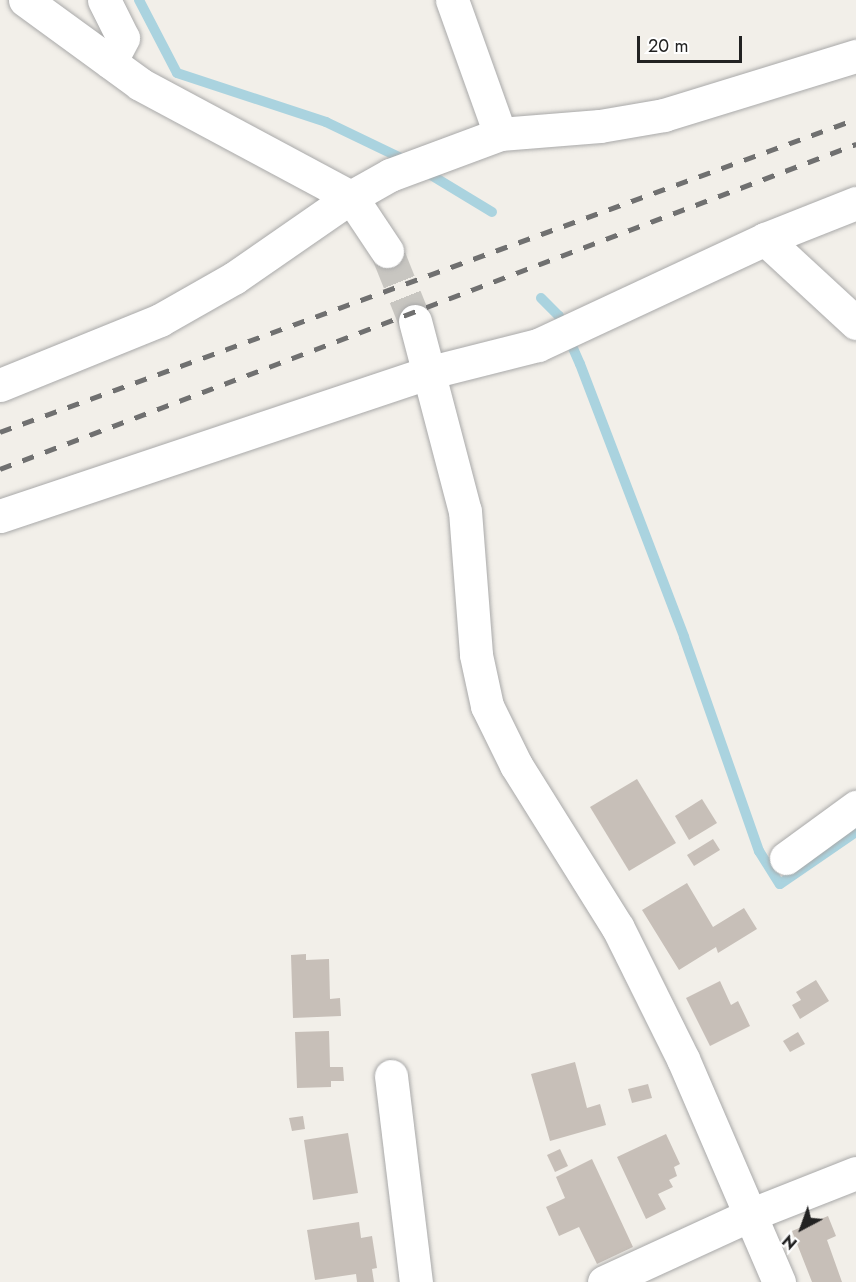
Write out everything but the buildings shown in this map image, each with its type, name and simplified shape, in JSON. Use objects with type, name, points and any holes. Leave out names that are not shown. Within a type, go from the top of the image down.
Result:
[{"type":"street","points":[[25,0],[140,84],[351,197],[387,251]]},
{"type":"street","points":[[104,0],[123,38],[110,62]]},
{"type":"street","points":[[452,0],[500,134]]},
{"type":"street","points":[[0,385],[160,320],[234,278],[351,197],[390,175],[500,134],[600,126],[664,115],[856,56]]},
{"type":"street","points":[[0,516],[431,372],[538,345],[765,239],[856,203]]},
{"type":"street","points":[[765,239],[856,324]]},
{"type":"street","points":[[415,321],[431,372],[465,511],[476,656],[487,706],[516,765],[618,928],[683,1059],[752,1214],[779,1282]]},
{"type":"street","points":[[786,858],[856,807]]},
{"type":"street","points":[[391,1076],[417,1282]]},
{"type":"street","points":[[604,1282],[752,1214],[856,1173]]},
{"type":"waterway","points":[[139,0],[177,73],[326,122],[407,161]]},
{"type":"waterway","points":[[421,169],[492,212]]},
{"type":"waterway","points":[[541,298],[559,316],[580,364],[684,637],[759,851],[780,884],[856,832]]},
{"type":"tunnel","points":[[387,251],[415,321]]},
{"type":"railway","points":[[0,432],[856,119]]},
{"type":"railway","points":[[0,469],[856,144]]}]
